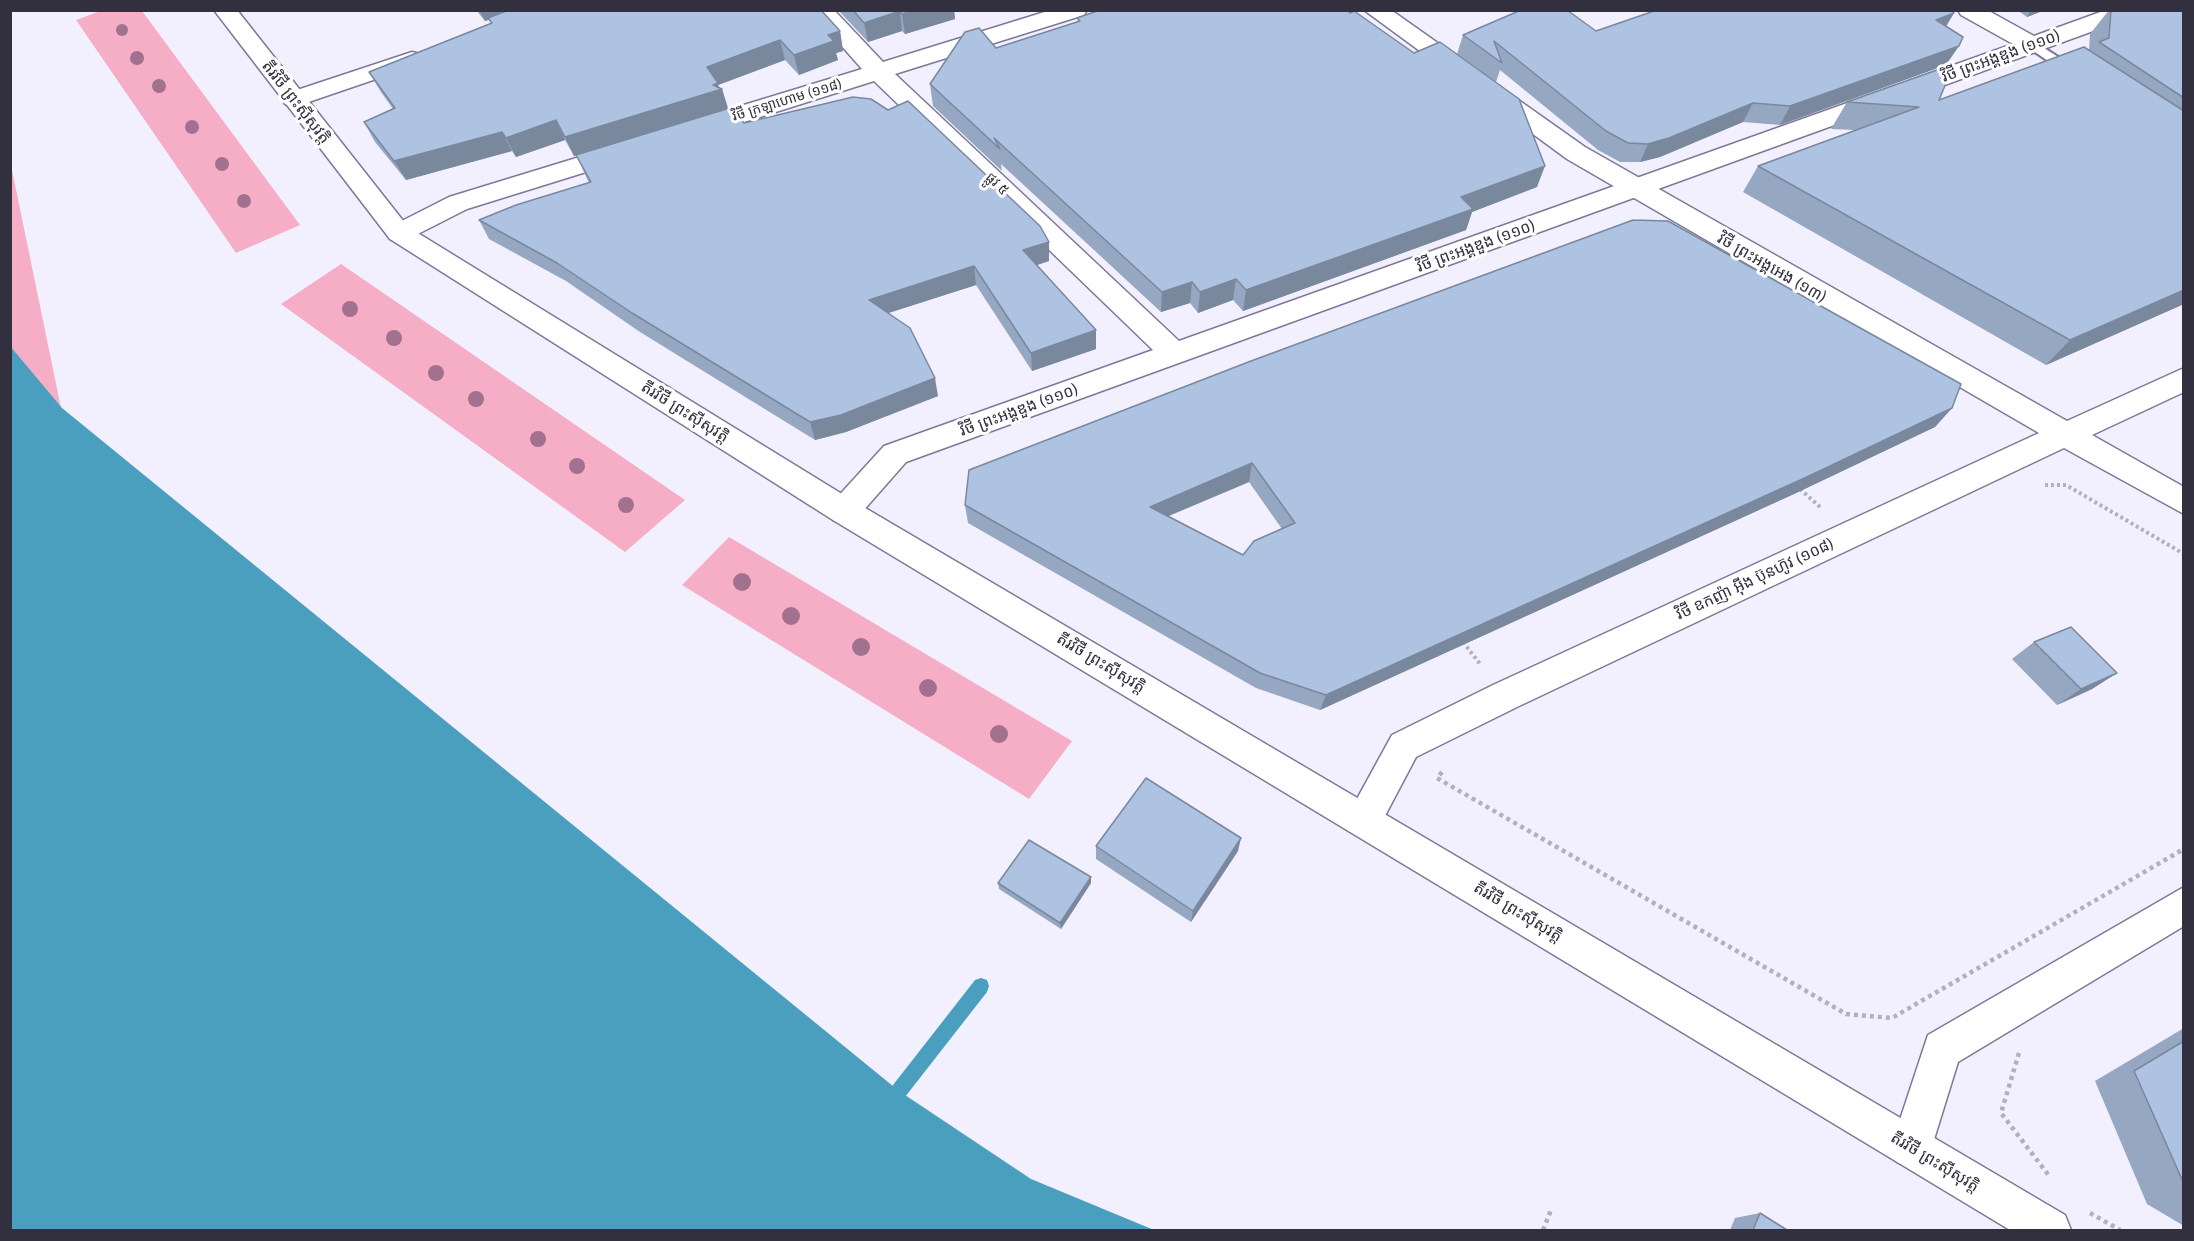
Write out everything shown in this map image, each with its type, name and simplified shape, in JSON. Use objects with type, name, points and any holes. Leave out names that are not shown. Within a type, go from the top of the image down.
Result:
[{"type":"street","name":"តីរវិថី ព្រះស៊ីសុវត្តិ","points":[[225,10],[399,233],[844,511],[2050,1230]]},
{"type":"street","name":"ផ្លូវ ៥","points":[[821,10],[878,71],[1175,354]]},
{"type":"street","name":"វិថី ក្រឡាហោម (១១៨)","points":[[674,135],[1076,10]]},
{"type":"street","name":"វិថី ព្រះអង្គអេង (១៣)","points":[[1375,10],[1576,153],[1634,189],[2184,502]]},
{"type":"street","points":[[1969,10],[2033,45]]},
{"type":"street","name":"វិថី ព្រះអង្គឌួង (១១០)","points":[[844,511],[895,454],[2128,10]]},
{"type":"street","points":[[294,99],[434,51]]},
{"type":"street","points":[[399,233],[458,203],[640,146]]},
{"type":"street","name":"វិថី ឧកញ៉ា អ៊ីង ប៊ុនហ៊ូវ (១០៨)","points":[[1364,819],[1404,746],[1505,696],[2184,379]]},
{"type":"street","points":[[1912,1148],[1942,1049],[2184,905]]},
{"type":"lane","points":[[2033,45],[2080,78]]},
{"type":"path","points":[[2066,485],[2184,554]]},
{"type":"path","points":[[1797,486],[1850,535]]},
{"type":"path","points":[[1462,641],[1505,696]]},
{"type":"path","points":[[1437,778],[1846,1014],[1892,1018],[2184,849]]},
{"type":"path","points":[[2021,1047],[2001,1113],[2054,1183]]},
{"type":"path","points":[[1543,1230],[1551,1210]]},
{"type":"path","points":[[2085,1210],[2120,1230]]},
{"type":"shaded area","points":[[103,10],[142,11],[300,225],[236,253],[76,20]]},
{"type":"shaded area","points":[[11,165],[61,408],[11,347]]},
{"type":"shaded area","points":[[341,264],[685,500],[625,552],[281,304]]},
{"type":"shaded area","points":[[729,537],[1072,741],[1029,799],[682,585]]},
{"type":"water","points":[[11,347],[62,408],[899,1091],[1031,1179],[1154,1230],[11,1230]]},
{"type":"building","points":[[509,10],[821,10],[840,31],[828,35],[834,41],[794,55],[780,40],[707,67],[718,83],[713,85],[722,89],[565,137],[556,120],[506,138],[502,132],[394,161],[364,122],[395,108],[369,72],[492,23],[488,18]]},
{"type":"building","points":[[853,10],[915,10],[902,14],[900,11],[864,23]]},
{"type":"building","points":[[1100,10],[1347,10],[1350,13],[1354,11],[1414,53],[1440,42],[1519,99],[1545,166],[1461,197],[1473,209],[1246,290],[1236,279],[1200,292],[1192,282],[1162,292],[994,138],[1000,149],[930,84],[965,32],[979,28],[996,48],[1080,21],[1077,18]]},
{"type":"building","points":[[1521,10],[1567,10],[1596,31],[1657,10],[1950,10],[1954,13],[1936,20],[1963,37],[1959,46],[1790,106],[1753,103],[1669,138],[1648,144],[1628,143],[1606,131],[1494,41],[1502,63],[1463,35]]},
{"type":"building","points":[[2111,10],[2184,10],[2184,98],[2099,42],[2109,38]]},
{"type":"building","points":[[2084,47],[2184,111],[2184,290],[2070,340],[1758,166],[1919,107],[1847,102],[1954,64],[1939,100]]},
{"type":"building","points":[[853,97],[871,99],[888,110],[908,101],[1040,226],[1049,242],[1023,250],[1096,330],[1031,353],[974,266],[869,300],[910,328],[935,378],[841,415],[810,422],[632,313],[557,263],[479,220],[516,205],[591,182],[576,155],[733,107],[744,123]]},
{"type":"building","points":[[1633,220],[1668,221],[1961,384],[1952,408],[1809,476],[1326,695],[1260,673],[965,505],[969,470],[1251,361]],"holes":[[[1252,463],[1295,523],[1254,541],[1243,555],[1150,507]]]},
{"type":"building","points":[[2071,627],[2117,673],[2081,689],[2034,642]]},
{"type":"building","points":[[1146,778],[1241,838],[1193,911],[1096,846]]},
{"type":"building","points":[[1029,840],[1091,877],[1060,923],[998,883]]},
{"type":"building","points":[[2184,1041],[2184,1184],[2134,1071]]},
{"type":"building","points":[[1760,1213],[1787,1230],[1753,1230]]},
{"type":"waterway","points":[[899,1091],[981,986]]}]
